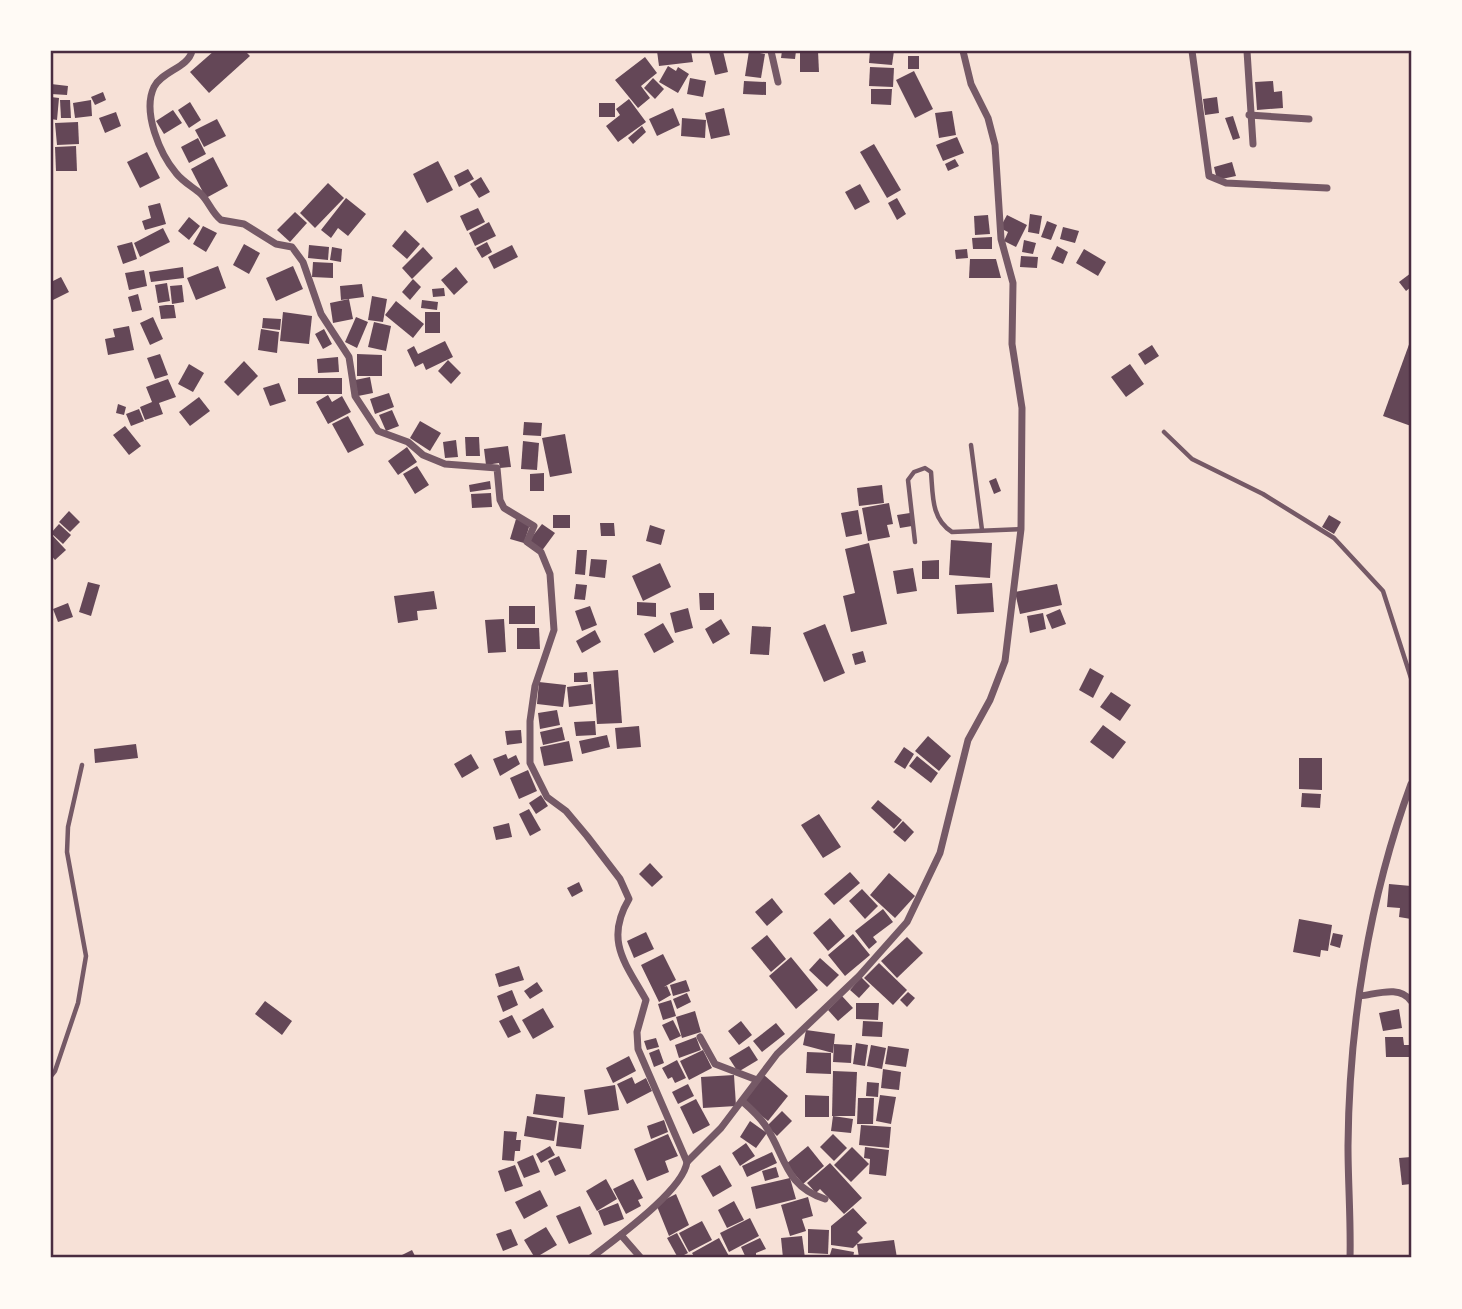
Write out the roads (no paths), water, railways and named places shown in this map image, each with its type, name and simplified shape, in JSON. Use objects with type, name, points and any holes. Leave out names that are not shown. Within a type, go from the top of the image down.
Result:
[{"type":"street","points":[[192,51],[185,62],[161,78],[152,96],[150,114],[154,128],[165,157],[176,173],[201,195],[221,220],[244,224],[276,244],[292,247],[303,262],[321,314],[349,357],[355,396],[378,431],[408,442],[424,455],[445,464],[497,468],[500,500],[504,508],[534,526],[527,542],[541,552],[550,574],[554,630],[535,686],[530,721],[530,763],[547,797],[566,811],[587,836],[620,879],[629,899],[621,912],[617,949],[646,1000],[637,1032],[638,1049],[688,1162]]},
{"type":"street","points":[[771,51],[778,82]]},
{"type":"street","points":[[591,1258],[621,1235],[670,1190],[686,1169],[688,1162],[722,1128],[794,1036],[866,968],[907,922],[918,904],[940,853],[968,740],[990,700],[1005,661],[1021,529],[1023,419],[1012,344],[1013,283],[1001,239],[1000,192],[993,138],[988,118],[971,84],[963,51]]},
{"type":"street","points":[[1192,51],[1209,176],[1226,184],[1327,188]]},
{"type":"street","points":[[1247,51],[1249,115],[1253,144]]},
{"type":"street","points":[[1249,115],[1309,119]]},
{"type":"street","points":[[1350,1258],[1348,1146],[1360,996],[1384,865],[1411,784]]},
{"type":"street","points":[[1360,996],[1396,991],[1406,994],[1411,1001]]},
{"type":"street","points":[[700,1037],[715,1064],[757,1080]]},
{"type":"street","points":[[741,1101],[765,1123],[797,1185],[809,1194],[825,1199]]},
{"type":"street","points":[[621,1235],[641,1258]]},
{"type":"lane","points":[[1164,432],[1192,459],[1263,494],[1334,538],[1383,591],[1411,678]]},
{"type":"lane","points":[[971,445],[982,530]]},
{"type":"lane","points":[[915,541],[908,480],[914,472],[925,468],[931,472],[936,515],[942,526],[952,532],[1021,529]]},
{"type":"lane","points":[[51,1076],[78,1003],[86,956],[78,899],[66,852],[68,827],[82,765]]}]
